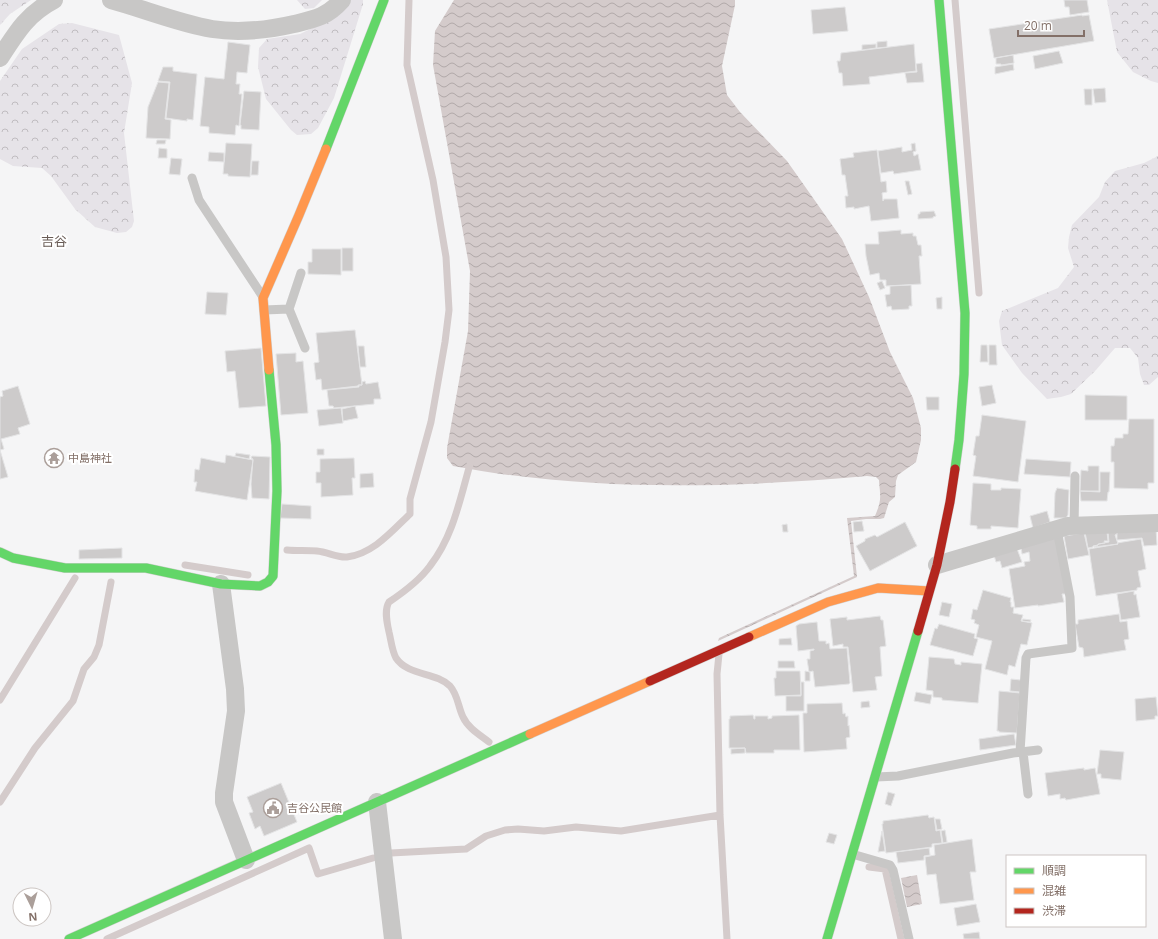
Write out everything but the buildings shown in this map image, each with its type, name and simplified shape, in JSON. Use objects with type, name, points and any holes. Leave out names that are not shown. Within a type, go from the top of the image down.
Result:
[{"type":"street","points":[[0,58],[22,25],[41,6],[54,0]]},
{"type":"street","points":[[112,0],[212,29],[239,31],[287,25],[316,18],[333,10],[342,0]]},
{"type":"street","points":[[0,552],[13,558],[65,568],[146,568],[221,584],[260,586],[268,582],[273,576],[277,491],[276,445],[264,298],[332,134],[384,0]]},
{"type":"street","points":[[827,939],[937,565],[950,502],[958,440],[964,374],[965,313],[939,0]]},
{"type":"street","points":[[937,565],[1065,528],[1158,523]]},
{"type":"street","points":[[221,584],[235,689],[236,711],[224,802],[246,860]]},
{"type":"street","points":[[69,939],[828,602],[878,588],[929,591]]},
{"type":"street","points":[[377,802],[394,939]]},
{"type":"lane","points":[[192,178],[199,200],[264,298]]},
{"type":"lane","points":[[301,273],[289,308],[305,348]]},
{"type":"lane","points":[[264,310],[289,308]]},
{"type":"lane","points":[[1028,794],[1021,752],[1026,658],[1028,654],[1072,648],[1065,528],[1075,476]]},
{"type":"lane","points":[[875,777],[898,776],[1038,750]]},
{"type":"lane","points":[[852,854],[890,865],[893,870],[909,939]]},
{"type":"green space","points":[[0,0],[31,0],[10,14],[0,25]]},
{"type":"green space","points":[[297,0],[322,0],[314,8],[305,9]]},
{"type":"green space","points":[[351,0],[363,0],[363,4],[334,98],[318,128],[311,134],[297,135],[291,130],[266,99],[258,67],[259,48],[267,39],[300,34],[333,18]]},
{"type":"green space","points":[[1107,0],[1158,0],[1158,83],[1133,72],[1117,52]]},
{"type":"green space","points":[[72,23],[119,35],[132,83],[124,133],[134,221],[132,227],[126,232],[117,233],[95,227],[75,209],[51,176],[42,168],[13,166],[0,159],[0,81],[22,49],[59,24]]},
{"type":"green space","points":[[1158,156],[1158,377],[1149,385],[1144,385],[1140,374],[1138,358],[1130,348],[1115,348],[1096,370],[1071,394],[1047,399],[1022,373],[1002,345],[999,321],[1002,311],[1058,288],[1074,267],[1068,248],[1072,225],[1099,197],[1105,182],[1115,171],[1144,163]]},
{"type":"water","points":[[454,0],[735,0],[722,66],[727,95],[740,112],[787,161],[842,239],[869,297],[890,352],[913,398],[921,428],[921,440],[916,462],[898,475],[895,497],[889,502],[884,518],[851,521],[857,577],[718,641],[719,638],[854,576],[847,518],[875,516],[879,505],[880,496],[879,480],[876,477],[867,476],[711,485],[608,484],[504,474],[453,466],[447,458],[447,448],[468,331],[470,271],[433,65],[435,31]]},
{"type":"water","points":[[917,875],[922,904],[907,907],[901,878]]},
{"type":"waterway","points":[[287,550],[317,551],[340,557],[347,557],[356,555],[374,547],[382,541],[410,514],[410,499],[431,422],[449,310],[446,257],[433,180],[407,65],[409,0]]},
{"type":"waterway","points":[[955,0],[979,293]]},
{"type":"waterway","points":[[471,461],[451,529],[445,542],[430,566],[421,577],[389,602],[387,605],[386,617],[396,658],[401,664],[408,668],[437,678],[450,686],[455,693],[465,721],[474,731],[489,742]]},
{"type":"waterway","points":[[185,565],[248,575]]},
{"type":"waterway","points":[[0,700],[75,578]]},
{"type":"waterway","points":[[0,802],[35,748],[73,701],[84,669],[94,657],[99,645],[111,582]]},
{"type":"waterway","points":[[719,654],[717,674],[720,815],[727,939]]},
{"type":"waterway","points":[[391,853],[466,849],[486,836],[505,830],[518,829],[544,831],[576,827],[621,831],[720,815]]},
{"type":"waterway","points":[[107,939],[309,848],[318,874],[373,858]]},
{"type":"waterway","points":[[869,867],[885,869],[901,939]]},
{"type":"traffic: fast","points":[[326,149],[384,0]]},
{"type":"traffic: fast","points":[[939,0],[965,313],[964,374],[959,440],[955,469]]},
{"type":"traffic: fast","points":[[0,552],[13,558],[65,568],[146,568],[221,584],[260,586],[268,582],[273,576],[277,491],[276,445],[269,370]]},
{"type":"traffic: fast","points":[[827,939],[918,631]]},
{"type":"traffic: fast","points":[[69,939],[530,734]]},
{"type":"traffic: slow","points":[[269,370],[263,298],[326,149]]},
{"type":"traffic: slow","points":[[749,637],[828,602],[878,588],[929,591]]},
{"type":"traffic: slow","points":[[530,734],[650,681]]},
{"type":"traffic: jam","points":[[918,631],[937,565],[955,469]]},
{"type":"traffic: jam","points":[[650,681],[749,637]]},
{"type":"place","name":"中島神社","points":[[54,458]]},
{"type":"place","name":"吉谷公民館","points":[[273,808]]},
{"type":"district","name":"吉谷","points":[[54,241]]}]
